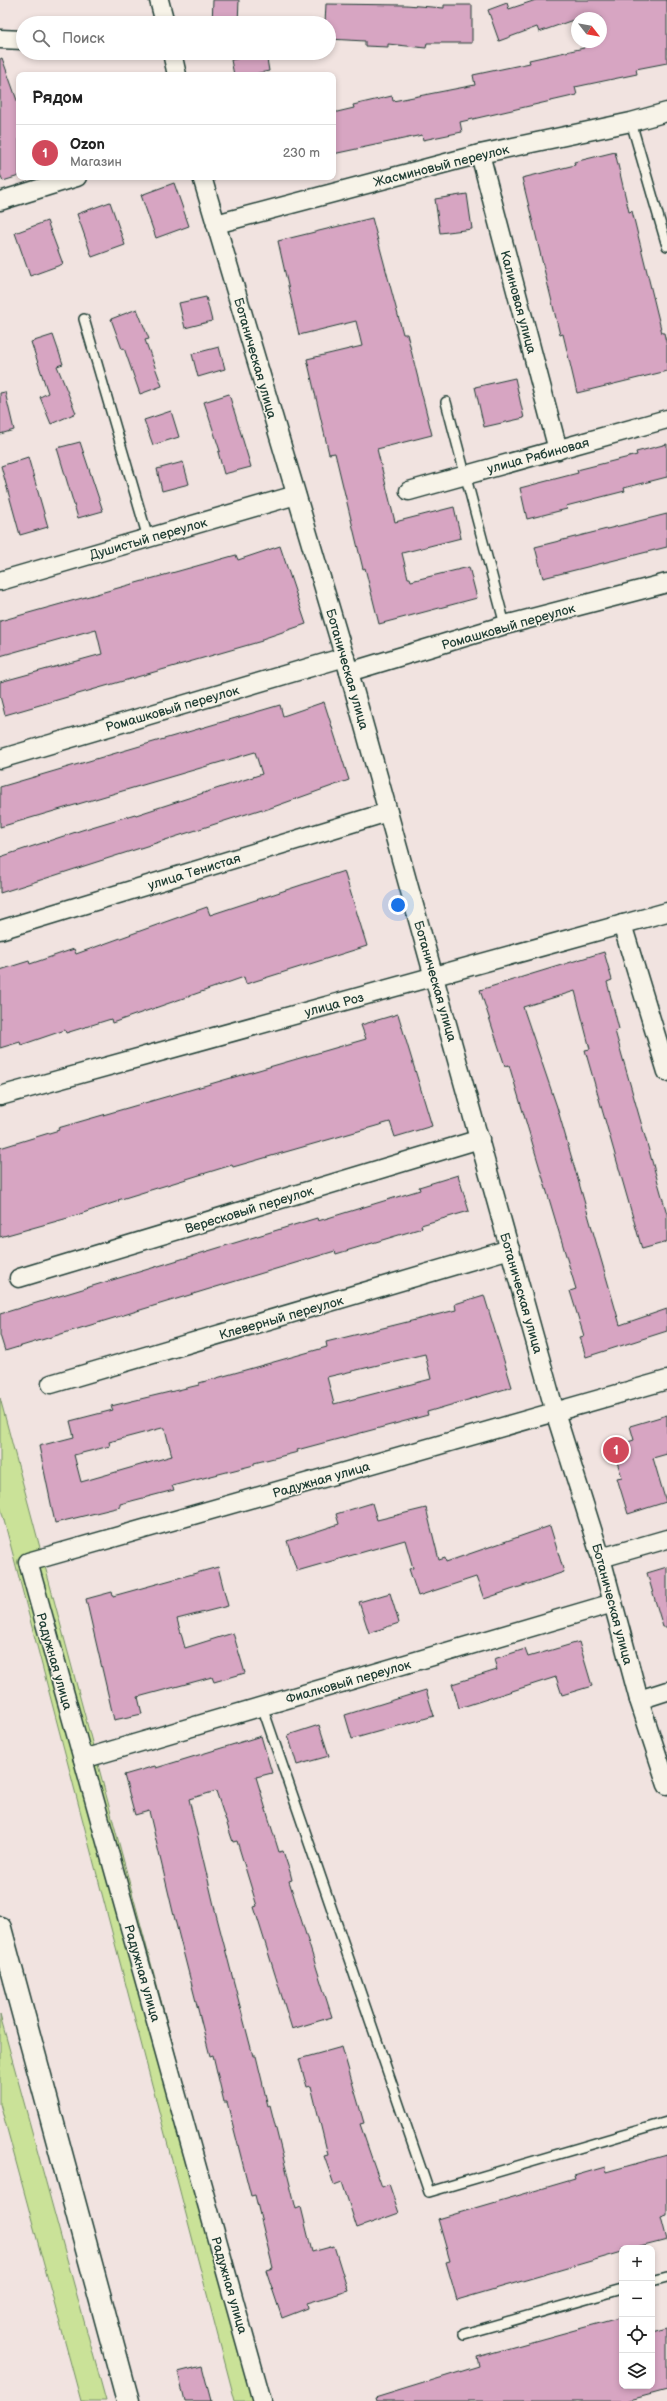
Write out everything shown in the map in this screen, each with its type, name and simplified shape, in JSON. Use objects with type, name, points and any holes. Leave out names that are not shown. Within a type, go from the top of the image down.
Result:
[{"type":"street","points":[[159,0],[163,16]]},
{"type":"street","points":[[0,39],[16,40]]},
{"type":"street","points":[[174,60],[177,72]]},
{"type":"street","name":"Жасминовый переулок","points":[[216,224],[480,154],[631,122],[667,112]]},
{"type":"street","name":"Калиновая улица","points":[[480,154],[558,450]]},
{"type":"street","points":[[0,201],[66,180]]},
{"type":"street","name":"Ботаническая улица","points":[[203,180],[347,665],[555,1412],[601,1558],[639,1700],[667,1784]]},
{"type":"street","name":"улица Рябиновая","points":[[410,492],[464,475],[667,420]]},
{"type":"street","name":"Душистый переулок","points":[[0,581],[296,495]]},
{"type":"street","name":"Ромашковый переулок","points":[[0,759],[347,665],[667,584]]},
{"type":"street","name":"улица Тенистая","points":[[0,930],[388,812]]},
{"type":"street","name":"улица Роз","points":[[0,1096],[667,912]]},
{"type":"street","points":[[622,924],[667,1072]]},
{"type":"street","name":"Вересковый переулок","points":[[19,1278],[480,1139]]},
{"type":"street","name":"Клеверный переулок","points":[[51,1384],[510,1249]]},
{"type":"street","name":"Радужная улица","points":[[262,2401],[28,1562],[667,1380]]},
{"type":"street","points":[[601,1558],[667,1539]]},
{"type":"street","name":"Фиалковый переулок","points":[[83,1759],[613,1603]]},
{"type":"street","points":[[639,1700],[667,1691]]},
{"type":"street","points":[[0,1928],[128,2401]]},
{"type":"lane","points":[[631,122],[667,246]]},
{"type":"lane","points":[[84,319],[148,538]]},
{"type":"lane","points":[[446,402],[464,475],[505,625]]},
{"type":"lane","points":[[262,1706],[429,2192],[667,2122]]},
{"type":"lane","points":[[655,2280],[667,2277]]},
{"type":"lane","points":[[464,2334],[619,2290]]},
{"type":"green space","points":[[0,1398],[268,2401],[235,2401],[0,1505]]},
{"type":"green space","points":[[0,2015],[106,2401],[81,2401],[0,2103]]},
{"type":"building","points":[[213,0],[239,0],[238,16],[212,16]]},
{"type":"building","points":[[536,0],[667,0],[667,63],[636,69],[637,74],[575,87],[577,95],[460,122],[462,132],[423,140],[422,135],[336,153],[336,112],[354,108],[353,105],[392,96],[393,101],[475,85],[473,75],[530,63],[529,60],[584,48],[607,48],[607,12],[571,12],[571,21],[539,32],[537,27],[499,41],[488,10],[507,3],[509,9]]},
{"type":"building","points":[[326,4],[406,5],[444,8],[444,5],[472,5],[472,43],[427,43],[426,48],[388,44],[388,47],[365,46],[365,41],[336,39],[336,16],[325,16]]},
{"type":"building","points":[[2,58],[16,98],[16,177],[3,181],[0,174],[0,59]]},
{"type":"building","points":[[231,60],[267,60],[269,71],[233,72]]},
{"type":"building","points":[[615,152],[629,212],[632,211],[662,333],[664,333],[667,346],[667,371],[577,393],[563,334],[560,335],[522,178],[575,165],[574,162]]},
{"type":"building","points":[[174,183],[189,226],[156,238],[141,195]]},
{"type":"building","points":[[467,194],[472,229],[440,233],[435,199]]},
{"type":"building","points":[[110,202],[125,245],[92,257],[77,214]]},
{"type":"building","points":[[372,218],[403,334],[407,334],[432,435],[377,449],[395,522],[454,507],[461,538],[402,553],[408,578],[410,578],[411,581],[469,567],[477,598],[379,624],[365,568],[363,569],[335,453],[329,454],[307,359],[362,346],[356,321],[299,335],[278,241]]},
{"type":"building","points":[[47,221],[63,264],[30,276],[15,233]]},
{"type":"building","points":[[206,297],[212,321],[185,328],[179,303]]},
{"type":"building","points":[[137,309],[149,339],[145,340],[162,386],[140,394],[124,348],[122,349],[111,319]]},
{"type":"building","points":[[53,335],[63,364],[57,366],[76,413],[51,424],[40,397],[48,393],[31,342]]},
{"type":"building","points":[[219,347],[225,369],[198,377],[192,354]]},
{"type":"building","points":[[515,378],[524,418],[484,427],[475,387]]},
{"type":"building","points":[[5,392],[14,430],[0,434],[0,393]]},
{"type":"building","points":[[229,394],[251,467],[224,474],[218,452],[220,451],[204,402]]},
{"type":"building","points":[[171,411],[179,437],[153,445],[144,420]]},
{"type":"building","points":[[80,442],[103,511],[78,518],[57,448]]},
{"type":"building","points":[[667,444],[667,477],[624,488],[625,491],[566,506],[567,509],[527,519],[520,488],[578,473],[577,470],[637,455],[636,452]]},
{"type":"building","points":[[28,457],[48,527],[20,535],[1,466]]},
{"type":"building","points":[[183,462],[189,484],[162,491],[157,469]]},
{"type":"building","points":[[667,514],[667,547],[543,578],[535,547]]},
{"type":"building","points":[[280,546],[306,624],[262,639],[262,641],[5,715],[0,696],[0,682],[102,654],[96,629],[0,656],[0,621],[236,555],[238,560]]},
{"type":"building","points":[[324,702],[349,780],[262,811],[262,809],[0,893],[0,857],[262,774],[255,752],[0,827],[0,787],[280,705],[283,716]]},
{"type":"building","points":[[344,871],[367,946],[246,984],[244,977],[112,1023],[111,1019],[66,1033],[65,1030],[21,1045],[20,1042],[0,1048],[0,970],[29,961],[30,964],[74,949],[76,954],[207,907],[210,915]]},
{"type":"building","points":[[604,952],[612,980],[607,982],[619,1029],[615,1031],[667,1214],[667,1242],[642,1249],[585,1050],[590,1049],[575,991],[523,1007],[557,1107],[620,1325],[667,1309],[667,1331],[586,1357],[580,1337],[584,1336],[570,1291],[576,1289],[509,1065],[505,1066],[480,990]]},
{"type":"building","points":[[398,1014],[432,1126],[395,1137],[390,1122],[233,1167],[232,1165],[118,1200],[119,1201],[68,1218],[0,1237],[0,1148],[59,1130],[58,1128],[366,1039],[361,1025]]},
{"type":"building","points":[[458,1175],[469,1211],[421,1225],[422,1228],[336,1254],[335,1251],[5,1351],[0,1335],[0,1314],[317,1218],[318,1221],[420,1190],[419,1187]]},
{"type":"building","points":[[484,1295],[512,1387],[427,1412],[428,1415],[297,1450],[298,1452],[254,1463],[254,1465],[172,1486],[174,1490],[120,1504],[120,1507],[55,1523],[39,1446],[74,1437],[70,1421],[113,1410],[111,1406],[199,1385],[199,1383],[327,1347],[326,1342],[456,1310],[455,1304]],"holes":[[[425,1354],[431,1379],[334,1404],[327,1377]],[[162,1428],[165,1429],[172,1456],[81,1482],[74,1455],[110,1446],[109,1442]]]},
{"type":"building","points":[[667,1415],[667,1454],[653,1458],[666,1502],[628,1514],[617,1478],[622,1477],[612,1447],[634,1440],[630,1426]]},
{"type":"building","points":[[372,1503],[377,1520],[426,1508],[439,1560],[445,1558],[446,1562],[550,1526],[564,1572],[484,1599],[476,1577],[418,1596],[409,1569],[413,1568],[405,1540],[297,1571],[287,1541],[339,1524],[336,1514]]},
{"type":"building","points":[[218,1567],[228,1606],[177,1619],[185,1648],[233,1633],[245,1673],[214,1682],[212,1677],[138,1697],[142,1714],[114,1720],[86,1599],[112,1592],[113,1596]]},
{"type":"building","points":[[667,1567],[667,1627],[663,1627],[647,1573]]},
{"type":"building","points":[[390,1593],[399,1623],[369,1633],[359,1602]]},
{"type":"building","points":[[579,1642],[592,1686],[562,1695],[556,1677],[459,1708],[452,1684],[497,1670],[494,1659],[525,1649],[528,1657]]},
{"type":"building","points":[[426,1690],[434,1716],[352,1739],[345,1715]]},
{"type":"building","points":[[319,1725],[329,1756],[297,1765],[288,1735]]},
{"type":"building","points":[[261,1736],[272,1773],[256,1777],[279,1852],[283,1851],[290,1872],[292,1880],[289,1881],[332,2017],[292,2029],[254,1907],[257,1906],[237,1841],[233,1842],[216,1791],[189,1799],[216,1914],[253,2056],[256,2056],[268,2106],[270,2105],[296,2209],[301,2207],[312,2252],[334,2246],[348,2291],[307,2303],[308,2308],[282,2318],[266,2270],[273,2268],[255,2195],[251,2196],[227,2102],[224,2102],[213,2055],[210,2056],[149,1811],[135,1815],[124,1775],[155,1766],[156,1768]]},
{"type":"building","points":[[342,2047],[364,2123],[360,2124],[382,2187],[389,2184],[399,2213],[357,2228],[342,2182],[334,2185],[324,2156],[328,2155],[311,2086],[307,2087],[299,2059]]},
{"type":"building","points":[[667,2155],[667,2215],[661,2217],[667,2240],[648,2245],[619,2245],[619,2253],[457,2300],[446,2262],[450,2261],[438,2219],[575,2179],[574,2176],[605,2167],[606,2172]]},
{"type":"building","points":[[619,2318],[619,2389],[655,2389],[655,2331],[667,2328],[667,2390],[626,2401],[376,2401],[375,2398],[479,2366],[477,2357]]},
{"type":"building","points":[[202,2366],[211,2401],[185,2401],[178,2372]]},
{"type":"place","name":"Ozon","points":[[616,1450]]}]
